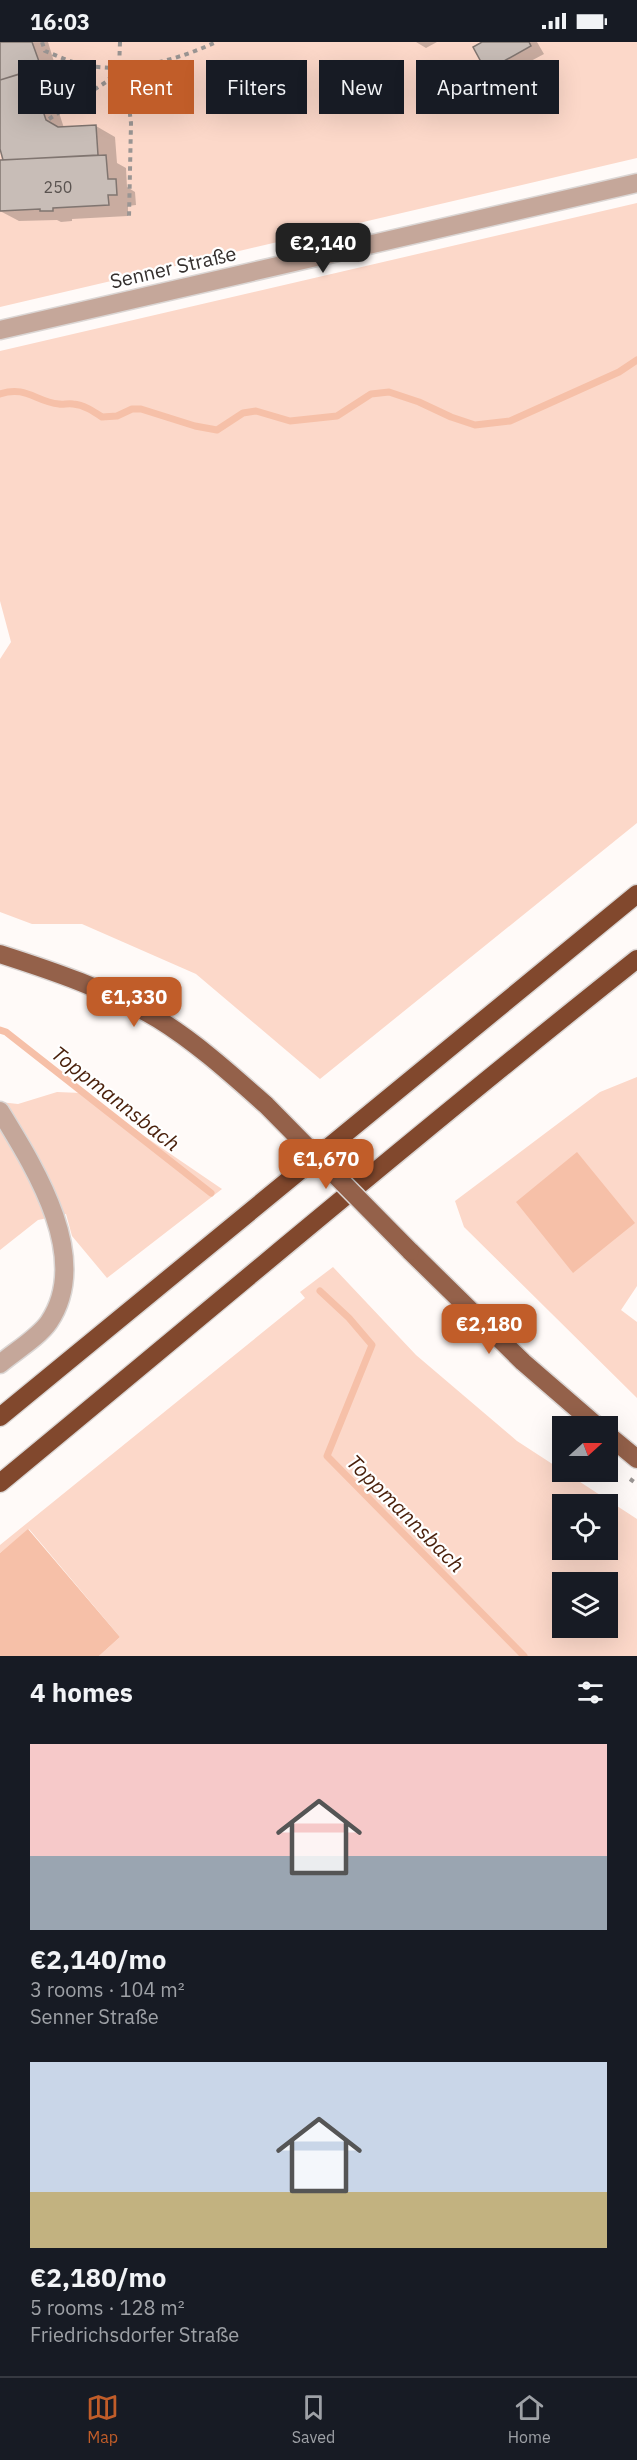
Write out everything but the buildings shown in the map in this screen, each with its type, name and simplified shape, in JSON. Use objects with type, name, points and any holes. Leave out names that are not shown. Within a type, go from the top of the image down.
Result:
[{"type":"highway","points":[[0,1417],[637,894]]},
{"type":"highway","points":[[0,1483],[453,1106],[637,959]]},
{"type":"main road","points":[[0,954],[90,987],[157,1019],[213,1060],[266,1105],[505,1346],[586,1416]]},
{"type":"main road","points":[[618,1443],[637,1459]]},
{"type":"street","name":"Senner Straße","points":[[0,330],[637,183]]},
{"type":"street","points":[[0,1111],[48,1198],[60,1232],[66,1264],[58,1307],[47,1325],[0,1364]]},
{"type":"path","points":[[42,42],[45,51],[84,65],[108,68]]},
{"type":"path","points":[[119,60],[120,42]]},
{"type":"path","points":[[159,60],[190,53],[216,42]]},
{"type":"path","points":[[49,119],[108,80]]},
{"type":"path","points":[[129,217],[130,114]]},
{"type":"shaded area","points":[[0,42],[637,42],[637,158],[0,307]]},
{"type":"shaded area","points":[[637,203],[637,823],[320,1079],[196,974],[82,924],[32,924],[0,912],[0,659],[11,642],[0,601],[0,351]]},
{"type":"shaded area","points":[[637,1077],[637,1286],[621,1310],[637,1322],[637,1398],[464,1227],[455,1201],[600,1092]]},
{"type":"shaded area","points":[[57,1092],[81,1093],[222,1189],[107,1278],[72,1236],[66,1214],[38,1220],[0,1250],[0,1102],[18,1104]]},
{"type":"shaded area","points":[[577,1152],[635,1223],[573,1273],[516,1202]]},
{"type":"shaded area","points":[[333,1267],[416,1355],[517,1441],[552,1464],[552,1482],[580,1482],[599,1494],[552,1494],[552,1560],[618,1560],[618,1507],[637,1519],[637,1656],[99,1656],[120,1637],[29,1529],[0,1553],[0,1545],[305,1298],[300,1292]]},
{"type":"shaded area","points":[[28,1529],[120,1637],[99,1656],[0,1656],[0,1553]]},
{"type":"waterway","points":[[0,394],[17,391],[51,403],[77,405],[102,417],[117,416],[132,409],[141,409],[195,426],[217,430],[243,413],[256,411],[290,421],[337,416],[371,394],[389,392],[475,425],[510,421],[619,372],[637,360]]},
{"type":"waterway","name":"Toppmannsbach","points":[[0,1030],[6,1032],[211,1193]]},
{"type":"waterway","name":"Toppmannsbach","points":[[320,1291],[349,1318],[372,1345],[327,1456],[524,1656]]}]
